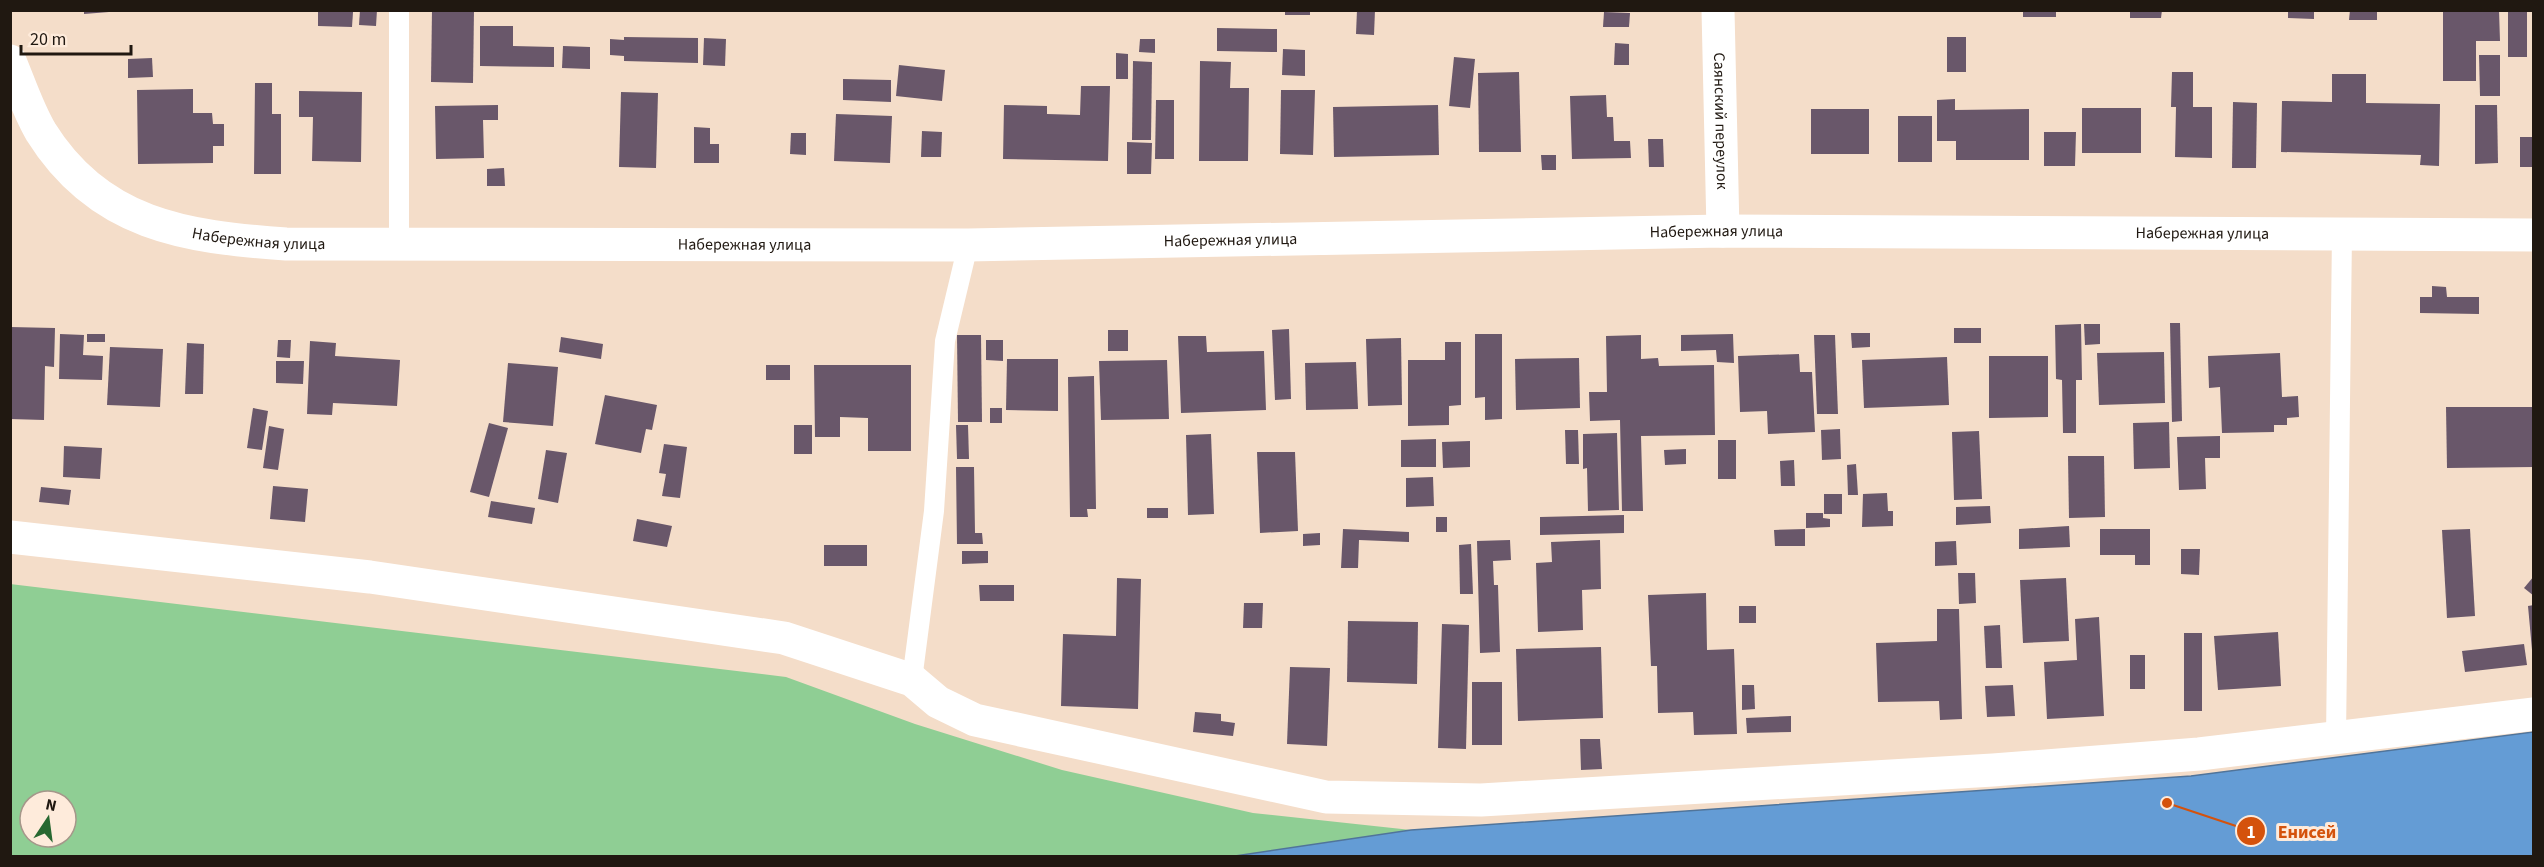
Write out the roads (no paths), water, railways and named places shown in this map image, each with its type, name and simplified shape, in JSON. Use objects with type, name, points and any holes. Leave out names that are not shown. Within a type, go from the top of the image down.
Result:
[{"type":"street","name":"Саянский переулок","points":[[1718,10],[1723,231]]},
{"type":"street","name":"Набережная улица","points":[[10,61],[18,112],[41,131],[58,156],[101,199],[129,214],[167,228],[228,240],[286,244],[968,245],[1723,231],[2342,232],[2534,235]]},
{"type":"street","points":[[10,537],[370,577],[784,638],[912,680],[938,702],[975,720],[1326,797],[1480,800],[1993,770],[2199,754],[2534,714]]},
{"type":"lane","points":[[399,10],[399,245]]},
{"type":"lane","points":[[2336,739],[2342,232]]},
{"type":"lane","points":[[912,680],[934,511],[945,341],[968,245]]},
{"type":"water","points":[[2533,732],[2533,856],[1235,856],[1411,830],[2191,776]]},
{"type":"place","name":"Енисей","points":[[2167,803]]}]
